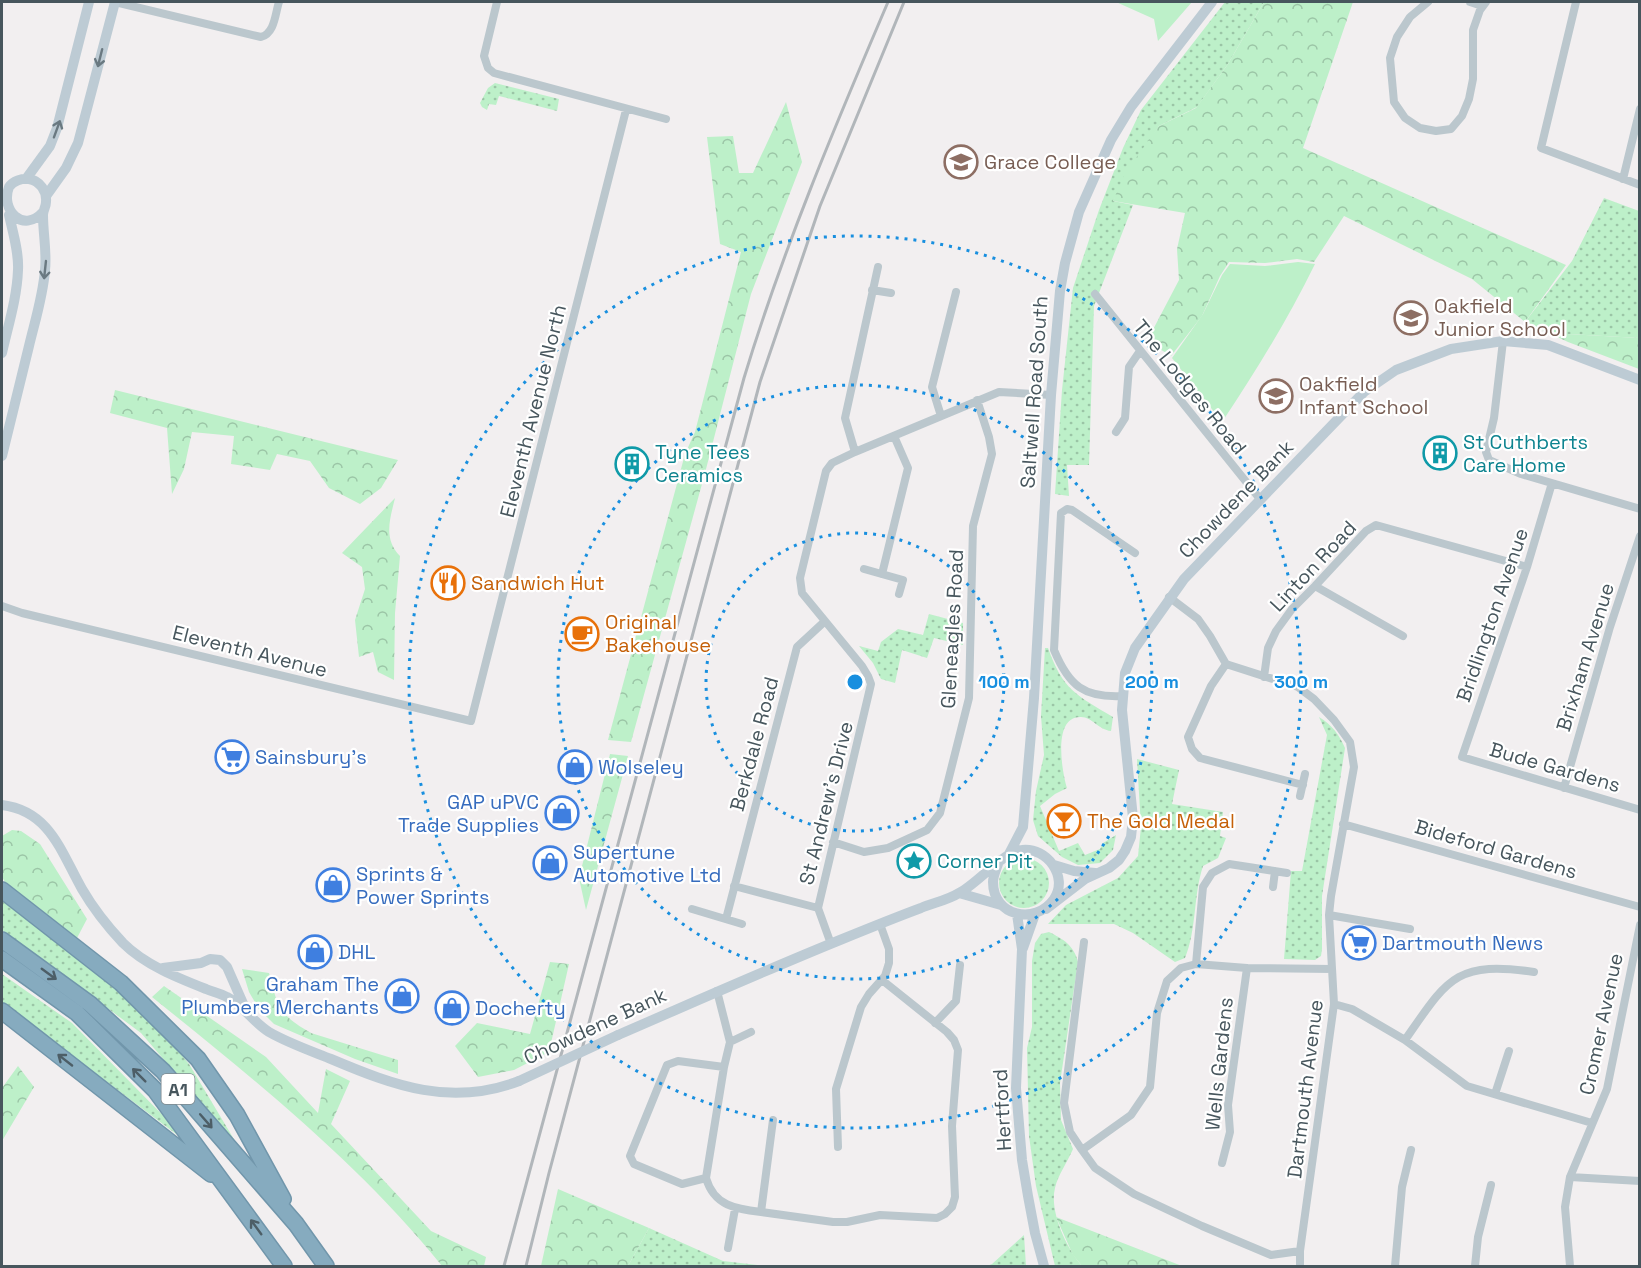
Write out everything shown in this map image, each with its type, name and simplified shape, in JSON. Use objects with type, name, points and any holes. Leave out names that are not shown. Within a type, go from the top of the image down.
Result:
[{"type":"highway","points":[[2,890],[121,983],[198,1059],[237,1115],[296,1224]]},
{"type":"highway","name":"A1","points":[[2,940],[90,1004],[163,1071],[296,1224],[326,1266]]},
{"type":"highway","name":"A1","points":[[2,959],[77,1013],[154,1090],[284,1266]]},
{"type":"highway","points":[[2,1011],[227,1186]]},
{"type":"street","points":[[26,179],[50,146],[57,128],[89,2]]},
{"type":"street","points":[[2,456],[43,284],[46,257],[43,212],[46,196],[70,160],[78,143],[115,2],[258,37],[267,35],[272,29],[279,2]]},
{"type":"street","points":[[497,2],[484,56],[488,68],[494,73],[626,110],[666,118]]},
{"type":"street","name":"Saltwell Road South","points":[[1009,854],[1023,827],[1034,698],[1051,394],[1060,291],[1065,263],[1079,212],[1111,140],[1131,107],[1212,2]]},
{"type":"street","points":[[1428,2],[1410,17],[1397,37],[1390,58],[1394,102],[1405,118],[1420,128],[1436,131],[1451,129],[1462,116],[1469,99],[1473,80],[1473,30],[1484,4],[1470,2]]},
{"type":"street","points":[[1576,2],[1541,148],[1640,186]]},
{"type":"street","points":[[1623,179],[1640,109]]},
{"type":"street","name":"Eleventh Avenue North","points":[[471,721],[626,110]]},
{"type":"street","points":[[2,353],[14,301],[18,270],[18,257],[9,214],[3,203],[6,184],[26,179],[39,184],[46,196]]},
{"type":"street","points":[[9,214],[19,220],[30,221],[43,212]]},
{"type":"street","points":[[855,452],[845,418],[878,267]]},
{"type":"street","points":[[872,290],[891,293]]},
{"type":"street","points":[[941,416],[932,387],[956,292]]},
{"type":"street","name":"The Lodges Road","points":[[1095,294],[1260,500]]},
{"type":"street","points":[[1503,341],[1494,418],[1486,452],[1489,460],[1497,465],[1552,483],[1640,509]]},
{"type":"street","name":"Chowdene Bank","points":[[1046,909],[1095,873],[1109,868],[1119,860],[1131,837],[1132,818],[1122,710],[1125,674],[1134,648],[1184,579],[1364,392],[1396,370],[1451,349],[1503,341],[1548,345],[1640,380]]},
{"type":"street","points":[[1116,432],[1125,418],[1129,367],[1140,351]]},
{"type":"street","name":"St Andrew's Drive","points":[[831,944],[818,908],[871,684],[862,666],[802,593],[800,578],[826,471],[832,463],[855,452],[999,392],[1051,394]]},
{"type":"street","name":"Gleneagles Road","points":[[833,842],[864,852],[888,848],[927,830],[940,813],[969,698],[973,526],[992,454],[989,437],[976,400]]},
{"type":"street","points":[[882,574],[908,468],[894,436]]},
{"type":"street","name":"Bridlington Avenue","points":[[1461,757],[1527,567],[1552,483]]},
{"type":"street","points":[[1123,696],[1102,697],[1081,688],[1070,680],[1054,650],[1061,513],[1067,509],[1072,510],[1136,553]]},
{"type":"street","name":"Linton Road","points":[[1264,677],[1268,648],[1276,631],[1292,609],[1365,531],[1376,525],[1527,567]]},
{"type":"street","name":"Brixham Avenue","points":[[1564,788],[1610,627],[1640,536]]},
{"type":"street","points":[[864,569],[903,580],[899,594]]},
{"type":"street","points":[[1315,586],[1403,636]]},
{"type":"street","points":[[1169,597],[1198,619],[1226,664],[1211,686],[1188,737],[1192,749],[1200,758],[1303,785]]},
{"type":"street","name":"Eleventh Avenue","points":[[2,606],[22,613],[471,721]]},
{"type":"street","name":"Eleventh Avenue","points":[[2,611],[22,613]]},
{"type":"street","name":"Berkdale Road","points":[[726,919],[797,647],[824,622]]},
{"type":"street","name":"Dartmouth Avenue","points":[[1226,664],[1298,687],[1314,699],[1334,720],[1350,742],[1354,767],[1329,915],[1334,1004],[1300,1251],[1300,1266]]},
{"type":"street","name":"Bude Gardens","points":[[1461,757],[1640,810]]},
{"type":"street","points":[[1300,796],[1305,774]]},
{"type":"street","points":[[4,807],[20,808],[43,824],[61,849],[82,888],[103,919],[131,950],[162,968],[203,988],[215,991],[226,984],[230,974],[225,964],[217,959],[162,968]]},
{"type":"street","name":"Bideford Gardens","points":[[1343,824],[1640,907]]},
{"type":"street","name":"Saltwell Road South","points":[[1023,827],[1032,850]]},
{"type":"street","points":[[959,893],[1001,905],[1017,914],[1035,914],[1046,909],[1056,897],[1059,884],[1058,873],[1054,866],[1041,853],[1032,850],[1020,850],[1009,854],[998,864],[993,880],[995,896],[1001,905]]},
{"type":"street","name":"Chowdene Bank","points":[[215,991],[231,999],[258,1024],[285,1040],[362,1072],[407,1088],[434,1093],[462,1094],[489,1090],[519,1081],[717,991],[959,893],[998,864]]},
{"type":"street","points":[[1196,964],[1203,887],[1212,873],[1229,864],[1287,873]]},
{"type":"street","points":[[1054,866],[1095,873]]},
{"type":"street","points":[[1273,887],[1275,871]]},
{"type":"street","points":[[734,886],[818,908]]},
{"type":"street","points":[[692,909],[742,924]]},
{"type":"street","name":"Hertford","points":[[1017,914],[1022,949],[1017,1088],[1022,1160],[1035,1233],[1044,1266]]},
{"type":"street","name":"Hertford","points":[[1022,949],[1035,914]]},
{"type":"street","points":[[1329,915],[1410,929]]},
{"type":"street","points":[[838,1147],[836,1089],[863,1002],[888,970],[890,956],[880,924]]},
{"type":"street","name":"Cromer Avenue","points":[[1570,1266],[1565,1207],[1570,1177],[1607,1089],[1640,925]]},
{"type":"street","points":[[1084,942],[1064,1103],[1070,1132],[1082,1150],[1095,1168],[1134,1194],[1192,1222],[1271,1255],[1300,1251]]},
{"type":"street","points":[[201,963],[197,977],[203,988]]},
{"type":"street","points":[[1082,1150],[1131,1115],[1150,1087],[1156,1014],[1167,981],[1181,968],[1196,964],[1247,968],[1332,969]]},
{"type":"street","points":[[936,1023],[956,1001],[960,965]]},
{"type":"street","points":[[1405,1040],[1432,1000],[1457,977],[1482,968],[1505,967],[1534,972]]},
{"type":"street","name":"Wells Gardens","points":[[1222,1163],[1230,1132],[1228,1105],[1247,968]]},
{"type":"street","name":"Chowdene Bank","points":[[230,974],[246,1011]]},
{"type":"street","points":[[717,991],[730,1042],[706,1178],[715,1196],[724,1204],[735,1209],[833,1222],[847,1222],[880,1215],[937,1218],[949,1211],[955,1197],[952,1126],[959,1056],[954,1040],[882,980]]},
{"type":"street","points":[[1334,1004],[1352,1009],[1405,1040],[1467,1086],[1592,1122]]},
{"type":"street","points":[[730,1042],[751,1032]]},
{"type":"street","points":[[1495,1094],[1509,1051]]},
{"type":"street","points":[[706,1178],[682,1184],[634,1164],[630,1156],[667,1065],[678,1061],[724,1067]]},
{"type":"street","points":[[761,1212],[773,1120]]},
{"type":"street","points":[[1395,1266],[1402,1187],[1411,1150]]},
{"type":"street","points":[[1570,1177],[1640,1180]]},
{"type":"street","points":[[1475,1266],[1478,1237],[1491,1185]]},
{"type":"street","points":[[728,1248],[735,1209]]},
{"type":"green space","points":[[1116,2],[1192,2],[1158,41],[1154,19]]},
{"type":"green space","points":[[1225,2],[1264,2],[1228,64],[1197,107],[1159,126],[1113,201],[1133,205],[1094,306],[1089,465],[1067,465],[1069,496],[1055,494],[1062,390],[1073,288],[1099,210],[1123,148],[1141,110]]},
{"type":"green space","points":[[1264,2],[1353,2],[1303,148],[1566,265],[1525,322],[1472,279],[1344,216],[1314,262],[1297,259],[1265,263],[1229,262],[1202,316],[1171,356],[1147,341],[1179,280],[1177,249],[1185,213],[1113,201],[1125,173],[1159,126],[1196,108],[1228,64]]},
{"type":"green space","points":[[495,83],[559,99],[557,111],[499,96],[496,105],[489,104],[487,110],[480,103],[488,88]]},
{"type":"green space","points":[[786,102],[802,162],[751,294],[705,473],[631,742],[608,740],[685,454],[695,432],[741,252],[720,244],[707,137],[733,136],[739,173],[753,173]]},
{"type":"green space","points":[[1604,198],[1639,211],[1639,338],[1568,334],[1568,342],[1525,322],[1572,261]]},
{"type":"green space","points":[[1298,262],[1315,264],[1294,305],[1222,422],[1172,358],[1203,314],[1222,275],[1230,264],[1265,266]]},
{"type":"green space","points":[[1568,334],[1639,338],[1639,369],[1568,342]]},
{"type":"green space","points":[[115,390],[398,460],[381,488],[360,504],[329,488],[310,461],[277,454],[270,470],[231,464],[234,436],[192,432],[184,469],[172,494],[167,428],[110,413]]},
{"type":"green space","points":[[395,498],[389,528],[391,543],[400,556],[395,613],[394,680],[378,672],[373,652],[359,657],[355,620],[365,589],[362,567],[342,553]]},
{"type":"green space","points":[[929,614],[963,623],[963,645],[934,638],[927,658],[902,650],[895,683],[881,679],[873,663],[859,646],[878,651],[881,642],[898,629],[923,635]]},
{"type":"green space","points":[[1045,648],[1048,648],[1059,673],[1072,690],[1113,717],[1111,731],[1081,717],[1072,719],[1066,725],[1061,746],[1067,788],[1040,806],[1059,851],[1078,843],[1085,855],[1100,849],[1103,843],[1116,835],[1113,850],[1100,863],[1078,865],[1062,857],[1038,836],[1033,820],[1036,791],[1044,755],[1041,716]]},
{"type":"green space","points":[[1319,717],[1335,730],[1345,748],[1322,896],[1321,956],[1315,960],[1284,959],[1291,871],[1302,871],[1327,735]]},
{"type":"green space","points":[[610,754],[628,756],[586,910],[579,878]]},
{"type":"green space","points":[[1137,759],[1179,770],[1172,804],[1223,812],[1220,836],[1226,838],[1218,858],[1203,866],[1189,947],[1185,958],[1175,962],[1133,933],[1114,924],[1048,924],[1066,905],[1118,878],[1138,856],[1141,827]]},
{"type":"green space","points":[[12,830],[21,831],[40,844],[87,919],[77,938],[5,882],[2,877],[2,836]]},
{"type":"green space","points":[[1024,858],[1042,865],[1049,883],[1042,901],[1024,908],[1006,901],[999,883],[1006,865]]},
{"type":"green space","points":[[2,898],[152,1019],[189,1064],[238,1146],[141,1033],[2,930]]},
{"type":"green space","points":[[1049,932],[1067,943],[1074,951],[1078,962],[1060,1083],[1061,1120],[1073,1149],[1058,1178],[1054,1198],[1057,1219],[1065,1240],[1082,1266],[1055,1266],[1036,1186],[1029,1136],[1027,1048],[1032,1027],[1032,961],[1035,943],[1041,934]]},
{"type":"green space","points":[[550,962],[569,964],[549,1052],[514,1070],[478,1077],[455,1046],[477,1023],[530,1034]]},
{"type":"green space","points":[[242,969],[269,973],[281,1009],[300,1026],[311,1033],[398,1060],[398,1074],[355,1059],[274,1024],[259,1009],[249,992]]},
{"type":"green space","points":[[2,974],[72,1023],[196,1149],[2,1003]]},
{"type":"green space","points":[[164,986],[266,1057],[318,1113],[326,1069],[350,1081],[331,1124],[431,1231],[486,1257],[484,1266],[442,1266],[376,1192],[341,1158],[267,1091],[152,997]]},
{"type":"green space","points":[[18,1066],[34,1087],[2,1141],[2,1088]]},
{"type":"green space","points":[[558,1189],[649,1228],[628,1266],[541,1266]]},
{"type":"green space","points":[[1056,1217],[1182,1266],[1082,1266],[1073,1255]]},
{"type":"green space","points":[[649,1228],[723,1261],[766,1266],[628,1266]]},
{"type":"green space","points":[[1024,1235],[1026,1266],[987,1266],[992,1264]]},
{"type":"railway","points":[[504,1266],[744,378],[793,235],[829,141],[888,2]]},
{"type":"railway","points":[[526,1266],[760,382],[820,206],[904,2]]},
{"type":"place","name":"Grace College","points":[[961,162]]},
{"type":"place","name":"Oakfield Junior School","points":[[1411,318]]},
{"type":"place","name":"Oakfield Infant School","points":[[1276,396]]},
{"type":"place","name":"St Cuthberts Care Home","points":[[1440,453]]},
{"type":"place","name":"Tyne Tees Ceramics","points":[[632,464]]},
{"type":"place","name":"Sandwich Hut","points":[[448,583]]},
{"type":"place","name":"Original Bakehouse","points":[[582,634]]},
{"type":"place","name":"Sainsbury's","points":[[232,757]]},
{"type":"place","name":"Wolseley","points":[[575,767]]},
{"type":"place","name":"GAP uPVC Trade Supplies","points":[[562,813]]},
{"type":"place","name":"The Gold Medal","points":[[1064,821]]},
{"type":"place","name":"Corner Pit","points":[[914,861]]},
{"type":"place","name":"Supertune Automotive Ltd","points":[[550,863]]},
{"type":"place","name":"Sprints & Power Sprints","points":[[333,885]]},
{"type":"place","name":"Dartmouth News","points":[[1359,943]]},
{"type":"place","name":"DHL","points":[[315,952]]},
{"type":"place","name":"Graham The Plumbers Merchants","points":[[402,996]]},
{"type":"place","name":"Docherty","points":[[452,1008]]}]
